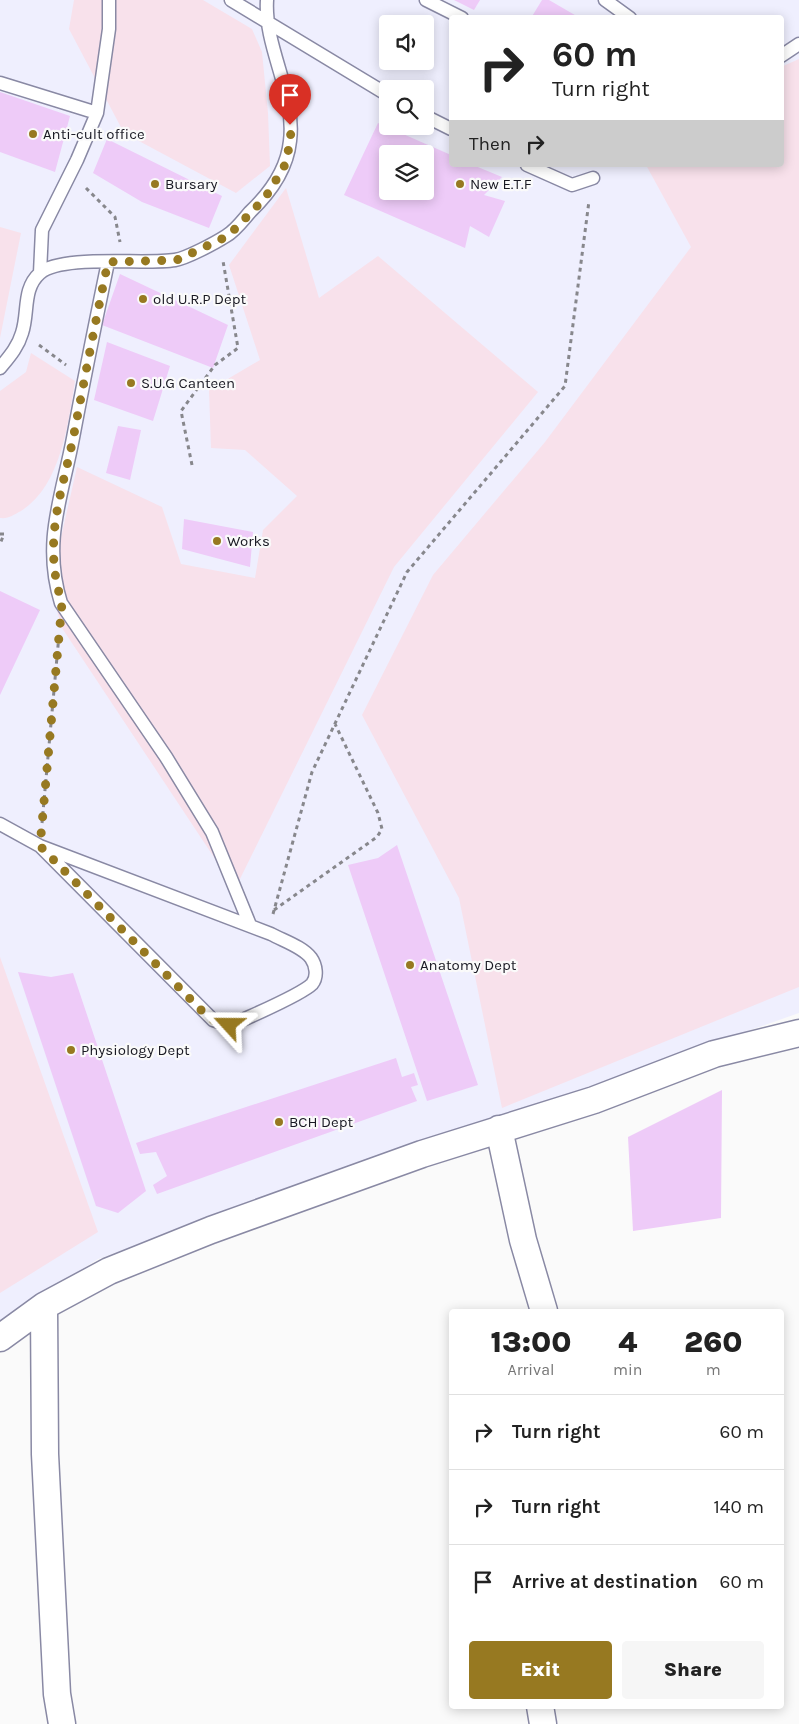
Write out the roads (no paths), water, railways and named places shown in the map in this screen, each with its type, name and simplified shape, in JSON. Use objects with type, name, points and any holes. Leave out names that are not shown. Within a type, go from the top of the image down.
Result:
[{"type":"street","points":[[0,1338],[44,1306],[109,1271],[211,1230],[422,1154],[594,1100],[714,1054],[799,1033]]},
{"type":"street","points":[[499,1130],[523,1240],[543,1309]]},
{"type":"street","points":[[44,1306],[45,1454],[57,1694],[62,1724]]},
{"type":"street","points":[[540,1709],[543,1724]]},
{"type":"lane","points":[[40,274],[42,230],[71,173],[97,113],[109,29],[109,0]]},
{"type":"lane","points":[[231,0],[379,89]]},
{"type":"lane","points":[[0,368],[12,354],[23,332],[29,288],[40,274],[48,268],[124,260],[149,262],[177,260],[228,236],[265,198],[284,167],[291,140],[288,109],[266,20],[267,0]]},
{"type":"lane","points":[[426,0],[456,15]]},
{"type":"lane","points":[[605,0],[626,15]]},
{"type":"lane","points":[[784,54],[799,44]]},
{"type":"lane","points":[[0,82],[97,113]]},
{"type":"lane","points":[[434,120],[449,128]]},
{"type":"lane","points":[[532,167],[572,185],[593,178]]},
{"type":"lane","points":[[108,262],[55,516],[53,560],[56,585],[62,603],[166,757],[212,832],[250,925]]},
{"type":"lane","points":[[0,824],[40,846],[271,934],[301,949],[311,958],[316,969],[316,978],[311,984],[300,991],[236,1023],[221,1023],[205,1014],[40,846]]},
{"type":"place","name":"Anti-cult office","points":[[33,134]]},
{"type":"place","name":"Bursary","points":[[155,184]]},
{"type":"place","name":"New E.T.F","points":[[460,184]]},
{"type":"place","name":"old U.R.P Dept","points":[[143,299]]},
{"type":"place","name":"S.U.G Canteen","points":[[131,383]]},
{"type":"place","name":"Works","points":[[217,541]]},
{"type":"place","name":"Anatomy Dept","points":[[410,965]]},
{"type":"place","name":"Physiology Dept","points":[[71,1050]]},
{"type":"place","name":"BCH Dept","points":[[279,1122]]}]
